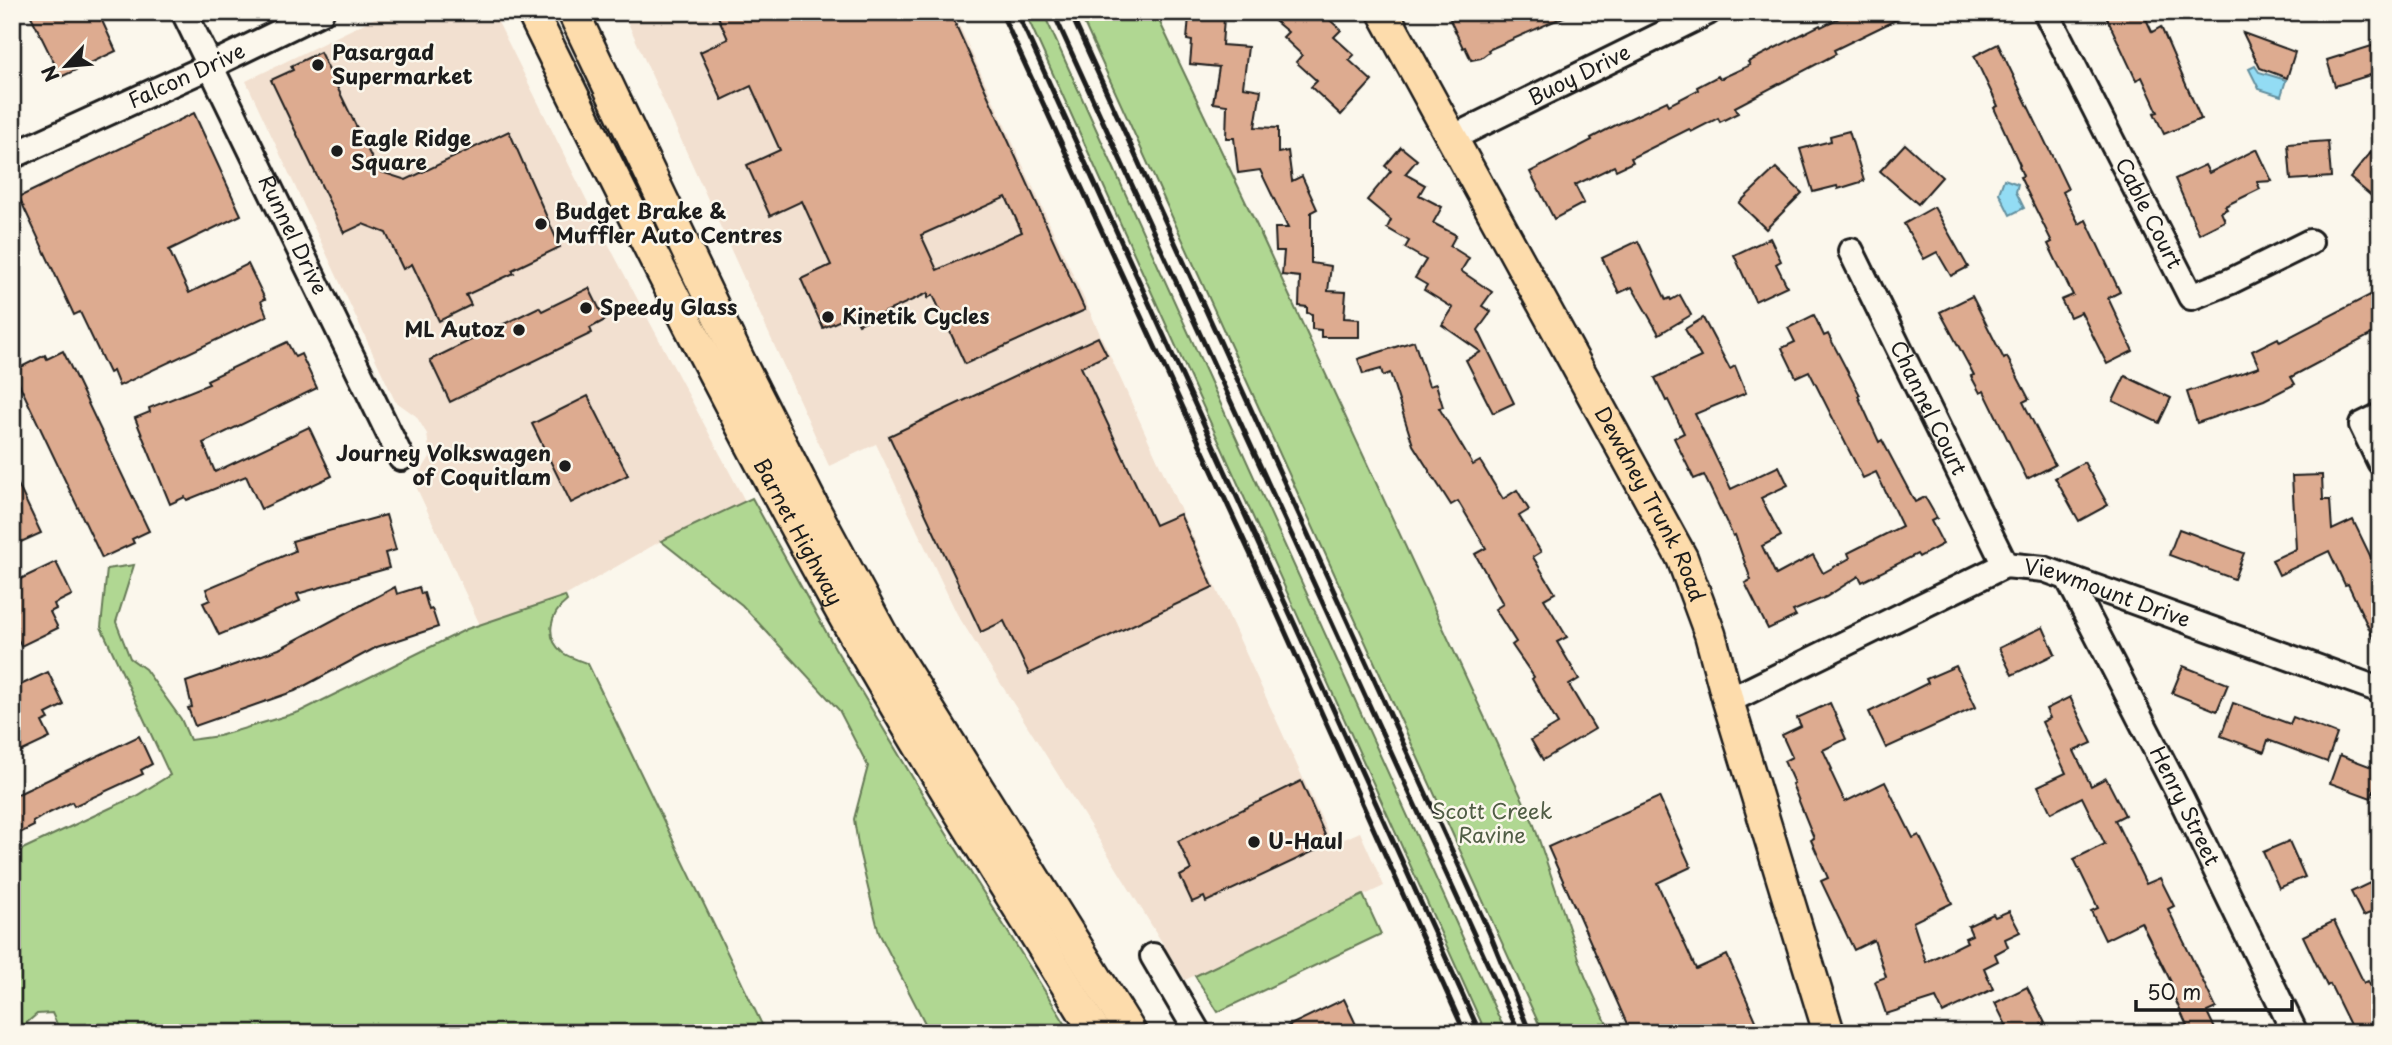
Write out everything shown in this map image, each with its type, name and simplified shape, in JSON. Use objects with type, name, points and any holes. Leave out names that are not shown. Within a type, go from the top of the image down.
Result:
[{"type":"main road","name":"Barnet Highway","points":[[532,12],[685,322],[827,586],[948,794],[1096,1033]]},
{"type":"main road","name":"Barnet Highway","points":[[573,12],[788,459],[883,636],[1131,1033]]},
{"type":"main road","name":"Dewdney Trunk Road","points":[[1383,12],[1682,558],[1710,634],[1829,1033]]},
{"type":"street","name":"Runnel Drive","points":[[184,12],[401,458]]},
{"type":"street","name":"Falcon Drive","points":[[12,156],[321,12]]},
{"type":"street","name":"Buoy Drive","points":[[1452,138],[1708,12]]},
{"type":"street","name":"Cable Court","points":[[2046,12],[2191,297],[2310,242]]},
{"type":"street","name":"Channel Court","points":[[1851,251],[2005,565]]},
{"type":"street","points":[[2380,416],[2362,425],[2380,462]]},
{"type":"street","name":"Viewmount Drive","points":[[1728,701],[2005,565],[2044,569],[2380,690]]},
{"type":"street","name":"Henry Street","points":[[2070,580],[2182,800],[2295,1033]]},
{"type":"street","points":[[1153,956],[1198,1033]]},
{"type":"shaded area","points":[[387,12],[493,12],[613,253],[745,501],[661,541],[565,596],[480,625],[414,482],[430,457],[427,434],[416,416],[395,401],[246,81]]},
{"type":"shaded area","points":[[623,12],[953,12],[1333,844],[1360,832],[1384,886],[1185,980],[957,614],[876,444],[829,466]]},
{"type":"green space","points":[[1025,12],[1043,12],[1506,1033],[1486,1033]]},
{"type":"green space","name":"Scott Creek Ravine","points":[[1079,12],[1155,12],[1533,822],[1585,976],[1611,1033],[1543,1033]]},
{"type":"green space","points":[[752,498],[835,648],[1071,1033],[930,1033],[879,933],[854,819],[868,766],[839,710],[742,605],[661,541]]},
{"type":"green space","points":[[134,565],[116,622],[130,658],[145,669],[181,719],[190,740],[219,736],[299,712],[467,629],[565,596],[567,601],[553,619],[553,640],[563,653],[588,664],[766,1033],[61,1033],[52,1013],[37,1014],[16,1032],[12,1027],[12,854],[136,796],[170,775],[101,627],[107,569]]},
{"type":"green space","points":[[1363,895],[1381,934],[1218,1012],[1195,976]]},
{"type":"water","points":[[2255,66],[2259,72],[2286,80],[2281,96],[2259,89],[2249,69]]},
{"type":"water","points":[[2004,179],[2018,184],[2016,192],[2024,208],[2010,215],[1999,193]]},
{"type":"building","points":[[29,12],[98,12],[116,51],[61,77]]},
{"type":"building","points":[[716,12],[950,12],[1085,310],[965,364],[933,295],[928,298],[928,293],[859,324],[854,314],[823,328],[801,279],[831,265],[802,201],[770,216],[747,165],[780,150],[751,86],[722,100],[700,52],[728,39]],"holes":[[[1006,197],[1022,232],[937,270],[921,235]]]},
{"type":"building","points":[[1264,12],[1321,12],[1341,30],[1334,37],[1354,55],[1349,60],[1372,81],[1341,115],[1311,87],[1317,81],[1296,62],[1302,55],[1283,37],[1288,32]]},
{"type":"building","points":[[1467,12],[1575,12],[1488,50],[1481,58],[1471,60],[1450,20]]},
{"type":"building","points":[[1851,12],[1912,12],[1834,50],[1836,54],[1735,107],[1738,113],[1720,122],[1718,118],[1691,132],[1689,129],[1631,158],[1633,162],[1616,170],[1614,166],[1575,185],[1584,203],[1554,219],[1530,172],[1614,126],[1667,101],[1669,105],[1718,76],[1720,79],[1750,65],[1748,62]]},
{"type":"building","points":[[2104,12],[2143,12],[2152,32],[2161,27],[2201,119],[2164,134],[2154,113],[2158,112],[2142,77],[2136,80]]},
{"type":"building","points":[[1189,16],[1224,18],[1222,45],[1248,47],[1243,87],[1261,90],[1255,127],[1278,128],[1278,153],[1288,151],[1292,181],[1302,176],[1317,209],[1311,212],[1311,263],[1331,266],[1328,291],[1346,292],[1344,318],[1359,319],[1359,337],[1321,337],[1321,330],[1312,329],[1312,314],[1307,313],[1307,307],[1299,306],[1300,277],[1282,275],[1284,251],[1276,251],[1275,228],[1288,228],[1260,170],[1238,173],[1234,138],[1226,138],[1227,105],[1213,103],[1219,67],[1190,64],[1192,41],[1187,40]]},
{"type":"building","points":[[2243,33],[2295,52],[2287,78],[2260,68]]},
{"type":"building","points":[[1998,44],[2068,189],[2063,192],[2079,224],[2086,220],[2120,292],[2108,298],[2133,351],[2107,364],[2081,312],[2070,317],[2061,300],[2073,295],[2048,244],[2052,242],[2020,177],[2023,176],[2020,165],[1994,108],[1998,106],[1974,56]]},
{"type":"building","points":[[2375,45],[2380,72],[2335,86],[2327,60]]},
{"type":"building","name":"Eagle Ridge Square","points":[[320,52],[378,171],[406,180],[509,131],[560,247],[512,270],[514,273],[466,295],[471,305],[439,321],[412,264],[403,269],[386,233],[363,224],[344,233],[271,80],[293,70],[291,66]]},
{"type":"building","points":[[194,113],[241,215],[169,250],[189,293],[248,264],[265,299],[261,301],[267,316],[119,386],[113,371],[109,373],[80,312],[74,315],[19,197]]},
{"type":"building","points":[[1849,131],[1864,181],[1838,189],[1837,186],[1813,192],[1800,149],[1831,141],[1830,136]]},
{"type":"building","points":[[2328,141],[2331,177],[2291,180],[2288,144]]},
{"type":"building","points":[[2380,141],[2380,203],[2350,178]]},
{"type":"building","points":[[1905,144],[1942,177],[1918,204],[1880,171]]},
{"type":"building","points":[[1401,147],[1417,160],[1405,174],[1425,185],[1419,195],[1442,207],[1433,223],[1456,235],[1450,246],[1469,258],[1461,271],[1492,292],[1482,306],[1491,312],[1478,330],[1514,403],[1493,413],[1466,360],[1481,352],[1442,325],[1453,308],[1424,290],[1427,285],[1415,278],[1426,260],[1405,248],[1409,241],[1387,228],[1391,220],[1367,200],[1391,171],[1385,166]]},
{"type":"building","points":[[2257,149],[2272,181],[2257,182],[2260,189],[2225,206],[2227,209],[2221,212],[2225,221],[2199,234],[2175,179],[2205,165],[2209,173]]},
{"type":"building","points":[[1776,168],[1802,193],[1766,229],[1739,203]]},
{"type":"building","points":[[1934,207],[1968,267],[1951,276],[1937,252],[1924,259],[1904,224]]},
{"type":"building","points":[[1770,238],[1781,261],[1776,264],[1787,286],[1755,301],[1734,255]]},
{"type":"building","points":[[1638,241],[1666,300],[1680,295],[1691,315],[1659,334],[1632,287],[1619,293],[1602,258]]},
{"type":"building","points":[[589,288],[605,320],[590,328],[592,333],[450,402],[430,360],[539,307],[542,311]]},
{"type":"building","points":[[2372,294],[2380,308],[2380,330],[2291,377],[2295,384],[2264,400],[2197,423],[2187,392],[2259,367],[2252,351],[2278,338],[2280,342]]},
{"type":"building","points":[[1972,296],[2004,359],[2007,357],[2029,399],[2023,402],[2055,465],[2027,479],[1984,391],[1980,393],[1971,376],[1974,375],[1940,312]]},
{"type":"building","points":[[1814,315],[1824,336],[1828,334],[1860,395],[1858,396],[1879,442],[1882,440],[1915,502],[1925,497],[1937,518],[1931,521],[1943,544],[1862,582],[1859,576],[1826,597],[1793,611],[1796,616],[1768,629],[1745,583],[1751,580],[1735,535],[1733,536],[1704,475],[1694,479],[1674,438],[1684,433],[1655,378],[1701,357],[1685,329],[1703,318],[1730,369],[1735,366],[1746,393],[1695,414],[1731,489],[1779,466],[1788,485],[1761,498],[1781,536],[1762,546],[1776,575],[1813,555],[1823,573],[1850,558],[1848,553],[1902,526],[1876,472],[1863,478],[1809,371],[1796,377],[1782,348],[1795,342],[1788,328]]},
{"type":"building","points":[[1098,337],[1107,355],[1081,367],[1155,525],[1180,514],[1213,587],[1029,674],[1004,621],[981,632],[889,436]]},
{"type":"building","points":[[1414,341],[1429,386],[1436,384],[1443,407],[1439,408],[1473,465],[1480,461],[1503,499],[1517,490],[1529,510],[1519,516],[1541,552],[1533,557],[1555,593],[1544,599],[1567,637],[1557,642],[1579,679],[1569,685],[1595,729],[1543,760],[1531,740],[1558,724],[1532,679],[1534,677],[1512,645],[1516,642],[1495,609],[1503,604],[1475,554],[1486,548],[1458,501],[1451,505],[1413,445],[1390,373],[1383,376],[1381,369],[1363,374],[1358,359]]},
{"type":"building","points":[[287,342],[295,357],[301,354],[317,388],[203,443],[215,472],[309,427],[332,476],[261,509],[246,476],[187,500],[185,497],[170,504],[135,418],[150,412],[149,408],[209,384],[207,380]]},
{"type":"building","points":[[63,351],[149,531],[132,539],[134,543],[102,558],[13,371],[45,355],[47,359]]},
{"type":"building","points":[[2125,376],[2171,398],[2159,423],[2113,401]]},
{"type":"building","points":[[588,396],[628,475],[571,503],[532,424]]},
{"type":"building","points":[[2084,462],[2108,505],[2079,521],[2055,478]]},
{"type":"building","points":[[12,472],[41,533],[12,546]]},
{"type":"building","points":[[2322,475],[2323,500],[2330,500],[2332,530],[2353,520],[2380,576],[2380,652],[2329,551],[2279,575],[2272,560],[2296,549],[2292,476]]},
{"type":"building","points":[[386,515],[396,550],[385,553],[389,568],[297,594],[300,601],[219,635],[203,603],[210,600],[206,589],[295,551],[292,541]]},
{"type":"building","points":[[2179,529],[2244,553],[2234,579],[2169,555]]},
{"type":"building","points":[[56,562],[72,595],[54,604],[56,609],[50,612],[58,628],[21,646],[12,627],[12,583]]},
{"type":"building","points":[[395,587],[397,594],[419,587],[421,594],[424,593],[429,610],[432,609],[438,627],[377,647],[295,691],[195,726],[188,708],[192,707],[186,682],[279,649]]},
{"type":"building","points":[[2043,627],[2055,654],[2012,675],[1999,648]]},
{"type":"building","points":[[1956,666],[1976,707],[1886,748],[1869,712],[1928,683],[1926,679]]},
{"type":"building","points":[[2183,666],[2228,684],[2217,711],[2172,693]]},
{"type":"building","points":[[48,672],[64,705],[46,714],[49,719],[42,722],[50,738],[12,756],[12,689]]},
{"type":"building","points":[[2070,697],[2092,743],[2074,751],[2091,786],[2106,778],[2125,815],[2115,820],[2146,884],[2160,878],[2174,906],[2168,909],[2216,1008],[2207,1012],[2217,1033],[2190,1033],[2168,983],[2171,982],[2141,922],[2105,940],[2091,911],[2098,908],[2074,859],[2105,844],[2082,797],[2051,813],[2038,786],[2066,773],[2042,722],[2050,718],[2046,709]]},
{"type":"building","points":[[1830,703],[1846,739],[1823,750],[1845,802],[1885,782],[1913,838],[1919,835],[1952,903],[1913,922],[1926,962],[1967,942],[1965,938],[1972,935],[1968,926],[1993,914],[1995,917],[2009,911],[2020,932],[2005,939],[2008,947],[1995,954],[1998,961],[1984,968],[1993,989],[1943,1013],[1936,998],[1886,1014],[1875,981],[1886,977],[1874,940],[1854,950],[1821,881],[1828,878],[1811,840],[1814,838],[1784,761],[1792,757],[1782,735],[1801,726],[1797,718]]},
{"type":"building","points":[[2233,703],[2290,724],[2293,717],[2337,734],[2327,762],[2268,740],[2264,752],[2221,736]]},
{"type":"building","points":[[139,736],[152,764],[141,770],[143,774],[74,806],[72,802],[43,816],[33,822],[34,826],[12,837],[12,797]]},
{"type":"building","points":[[2340,755],[2380,770],[2371,798],[2330,783]]},
{"type":"building","name":"U-Haul","points":[[1301,781],[1329,844],[1206,902],[1204,897],[1192,902],[1180,876],[1191,870],[1178,841]]},
{"type":"building","points":[[1659,797],[1691,867],[1657,883],[1696,969],[1727,955],[1758,1025],[1741,1033],[1631,1033],[1548,847]]},
{"type":"building","points":[[2289,841],[2305,877],[2279,888],[2263,852]]},
{"type":"building","points":[[2380,878],[2380,909],[2363,916],[2351,892]]},
{"type":"building","points":[[2334,921],[2364,983],[2368,981],[2380,1005],[2380,1025],[2363,1033],[2354,1033],[2303,936]]},
{"type":"building","points":[[2027,987],[2045,1023],[2041,1024],[2045,1033],[2010,1033],[1995,1003]]},
{"type":"building","points":[[1344,999],[1360,1033],[1274,1033]]},
{"type":"railway","points":[[1001,12],[1254,562],[1465,1033]]},
{"type":"railway","points":[[1017,12],[1480,1033]]},
{"type":"railway","points":[[1053,12],[1519,1033]]},
{"type":"railway","points":[[1070,12],[1490,934],[1530,1033]]},
{"type":"place","name":"Pasargad Supermarket","points":[[318,65]]},
{"type":"place","name":"Eagle Ridge Square","points":[[337,151]]},
{"type":"place","name":"Budget Brake & Muffler Auto Centres","points":[[541,224]]},
{"type":"place","name":"Speedy Glass","points":[[586,308]]},
{"type":"place","name":"Kinetik Cycles","points":[[828,317]]},
{"type":"place","name":"ML Autoz","points":[[519,330]]},
{"type":"place","name":"Journey Volkswagen of Coquitlam","points":[[565,466]]},
{"type":"place","name":"U-Haul","points":[[1254,842]]}]
